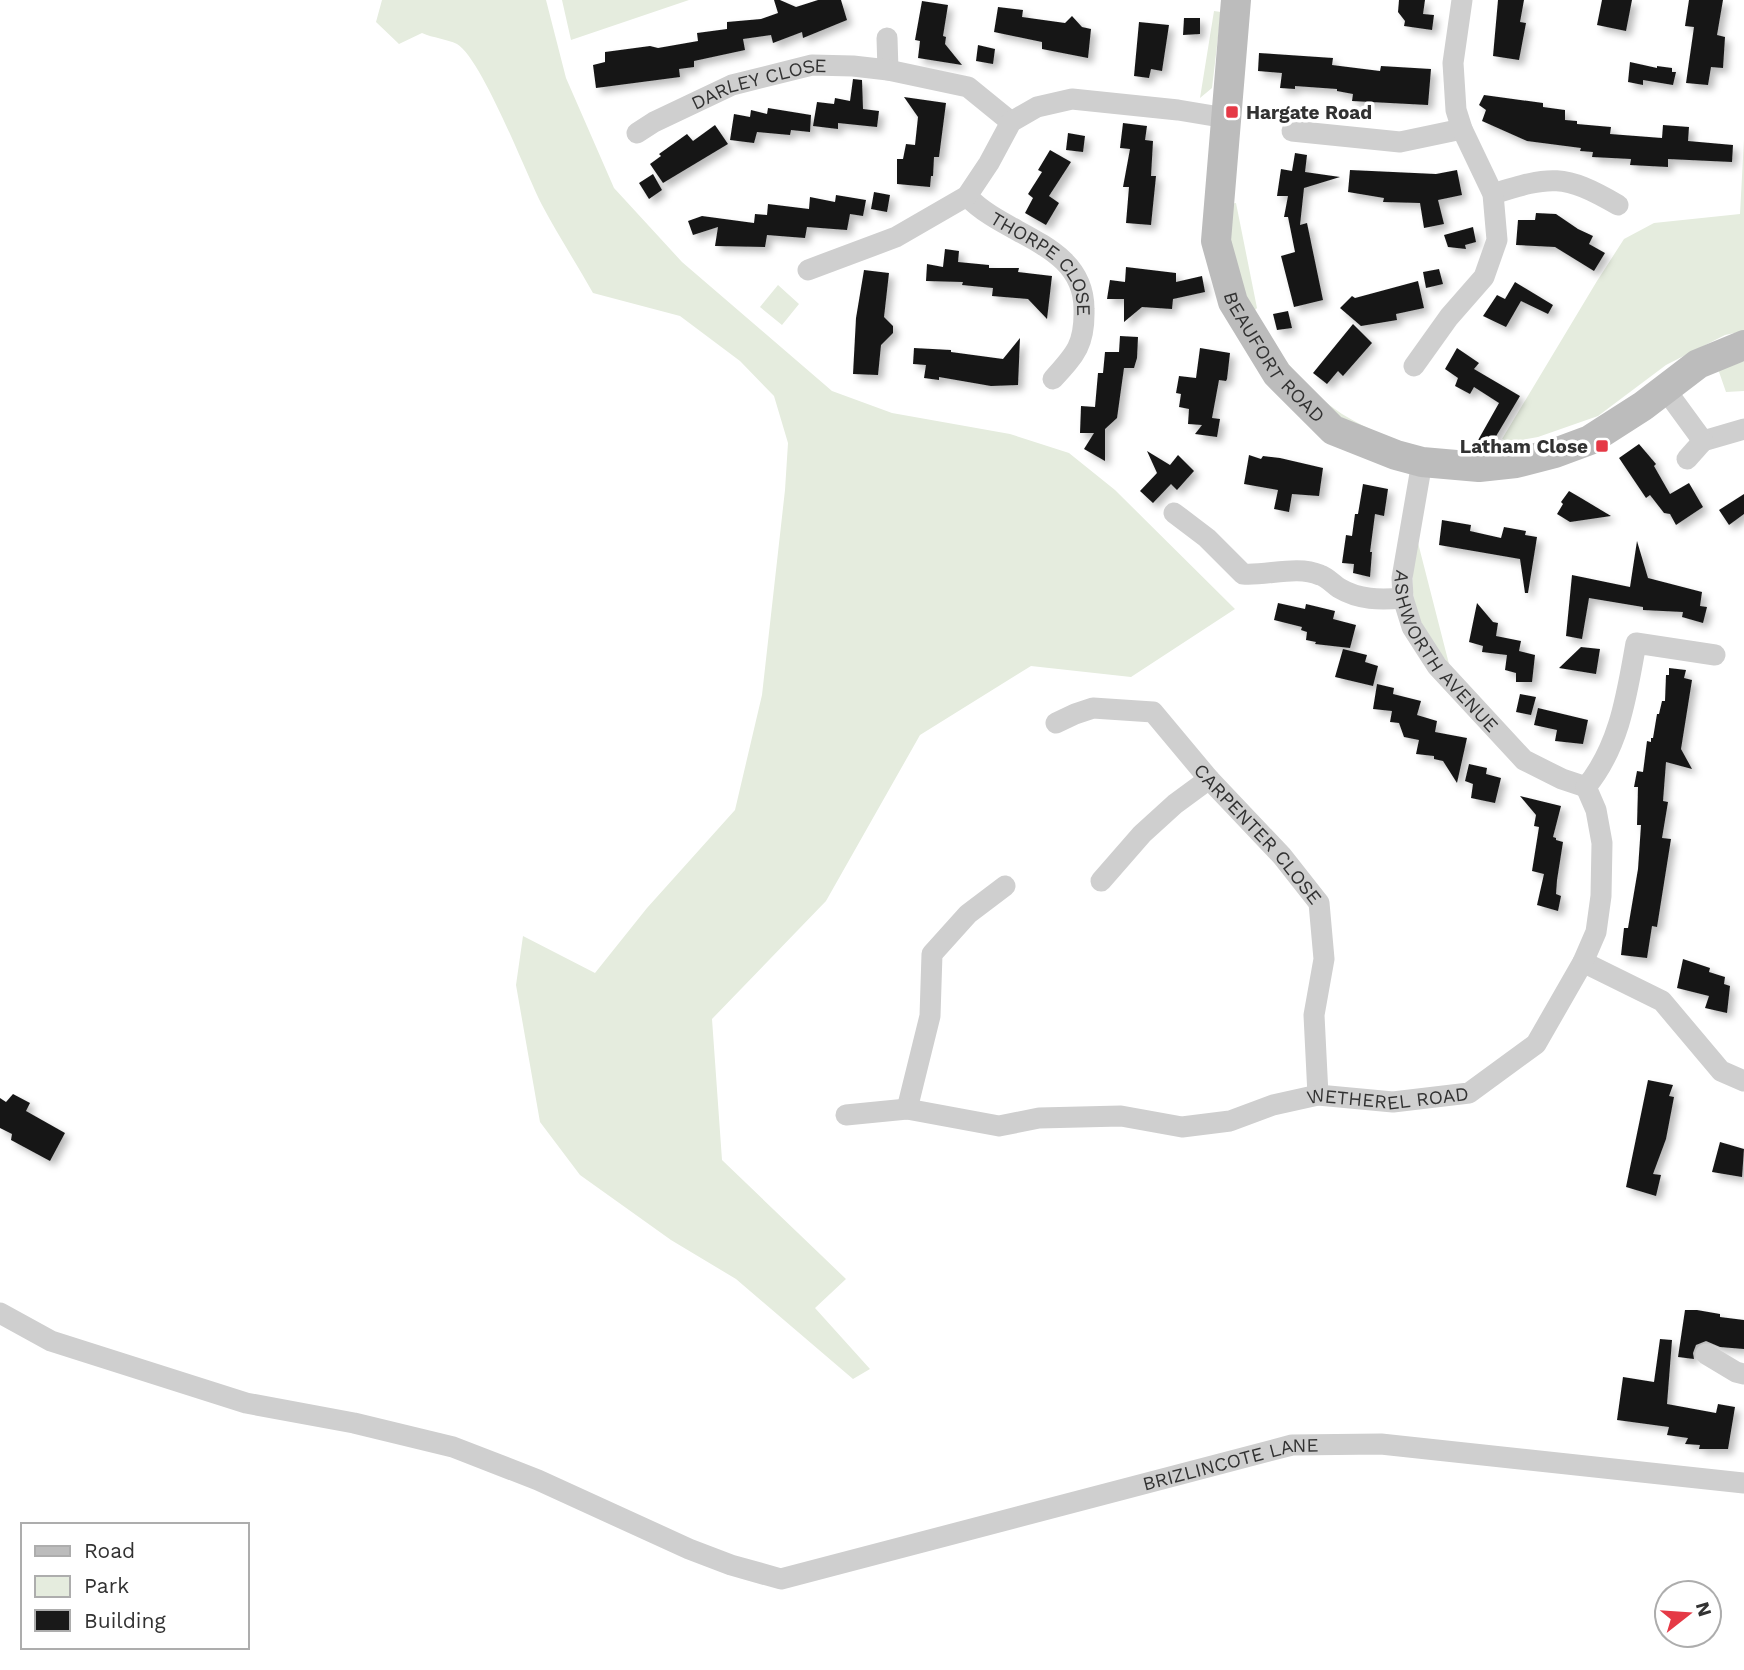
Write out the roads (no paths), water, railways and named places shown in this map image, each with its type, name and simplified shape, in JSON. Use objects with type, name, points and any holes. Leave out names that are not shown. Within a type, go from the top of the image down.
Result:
[{"type":"street","name":"BEAUFORT ROAD","points":[[1236,0],[1216,241],[1233,302],[1277,374],[1333,430],[1396,455],[1422,462],[1479,467],[1516,463],[1590,440],[1643,406],[1699,364],[1744,345]]},
{"type":"street","points":[[1414,366],[1449,317],[1484,277],[1497,240],[1493,194],[1462,129],[1457,110],[1453,63],[1462,0]]},
{"type":"street","points":[[887,38],[888,70]]},
{"type":"street","name":"DARLEY CLOSE","points":[[637,133],[654,122],[732,85],[812,65],[853,65],[968,87],[1011,122]]},
{"type":"street","points":[[808,271],[896,237],[967,196],[1011,122],[1037,107],[1072,99],[1226,118]]},
{"type":"street","points":[[1292,131],[1400,142],[1462,129]]},
{"type":"street","points":[[1493,194],[1538,180],[1570,181],[1591,189],[1618,205]]},
{"type":"street","name":"THORPE CLOSE","points":[[967,196],[999,222],[1058,254],[1077,274],[1084,302],[1084,330],[1074,356],[1053,379]]},
{"type":"street","points":[[1665,389],[1703,441]]},
{"type":"street","points":[[1687,459],[1703,441],[1744,429]]},
{"type":"street","name":"ASHWORTH AVENUE","points":[[1422,462],[1402,578],[1403,598],[1412,627],[1437,666],[1524,760],[1562,779],[1586,787]]},
{"type":"street","points":[[1174,513],[1207,538],[1243,574],[1261,576],[1292,571],[1320,574],[1341,589],[1357,596],[1376,600],[1403,598]]},
{"type":"street","points":[[1586,787],[1598,773],[1615,736],[1626,701],[1636,643],[1715,654]]},
{"type":"street","name":"CARPENTER CLOSE","points":[[1056,723],[1074,713],[1093,708],[1153,712],[1209,779],[1282,856],[1319,903],[1324,959],[1314,1015],[1318,1095]]},
{"type":"street","points":[[1101,881],[1142,834],[1175,804],[1209,779]]},
{"type":"street","name":"WETHEREL ROAD","points":[[846,1115],[907,1110],[999,1126],[1039,1118],[1121,1116],[1182,1127],[1230,1121],[1273,1105],[1318,1095],[1393,1102],[1469,1093],[1536,1044],[1583,962],[1596,932],[1601,896],[1602,843],[1596,810],[1586,787]]},
{"type":"street","points":[[907,1110],[930,1016],[932,954],[968,914],[1005,886]]},
{"type":"street","points":[[1583,962],[1662,1001],[1721,1071],[1744,1081]]},
{"type":"street","name":"BRIZLINCOTE LANE","points":[[0,1313],[61,1344],[246,1403],[314,1418],[354,1423],[453,1447],[538,1480],[688,1549],[781,1579],[1292,1445],[1381,1444],[1744,1483]]},
{"type":"street","points":[[1706,1354],[1744,1374]]},
{"type":"place","name":"Hargate Road","points":[[1232,112]]},
{"type":"place","name":"Latham Close","points":[[1602,446]]}]
